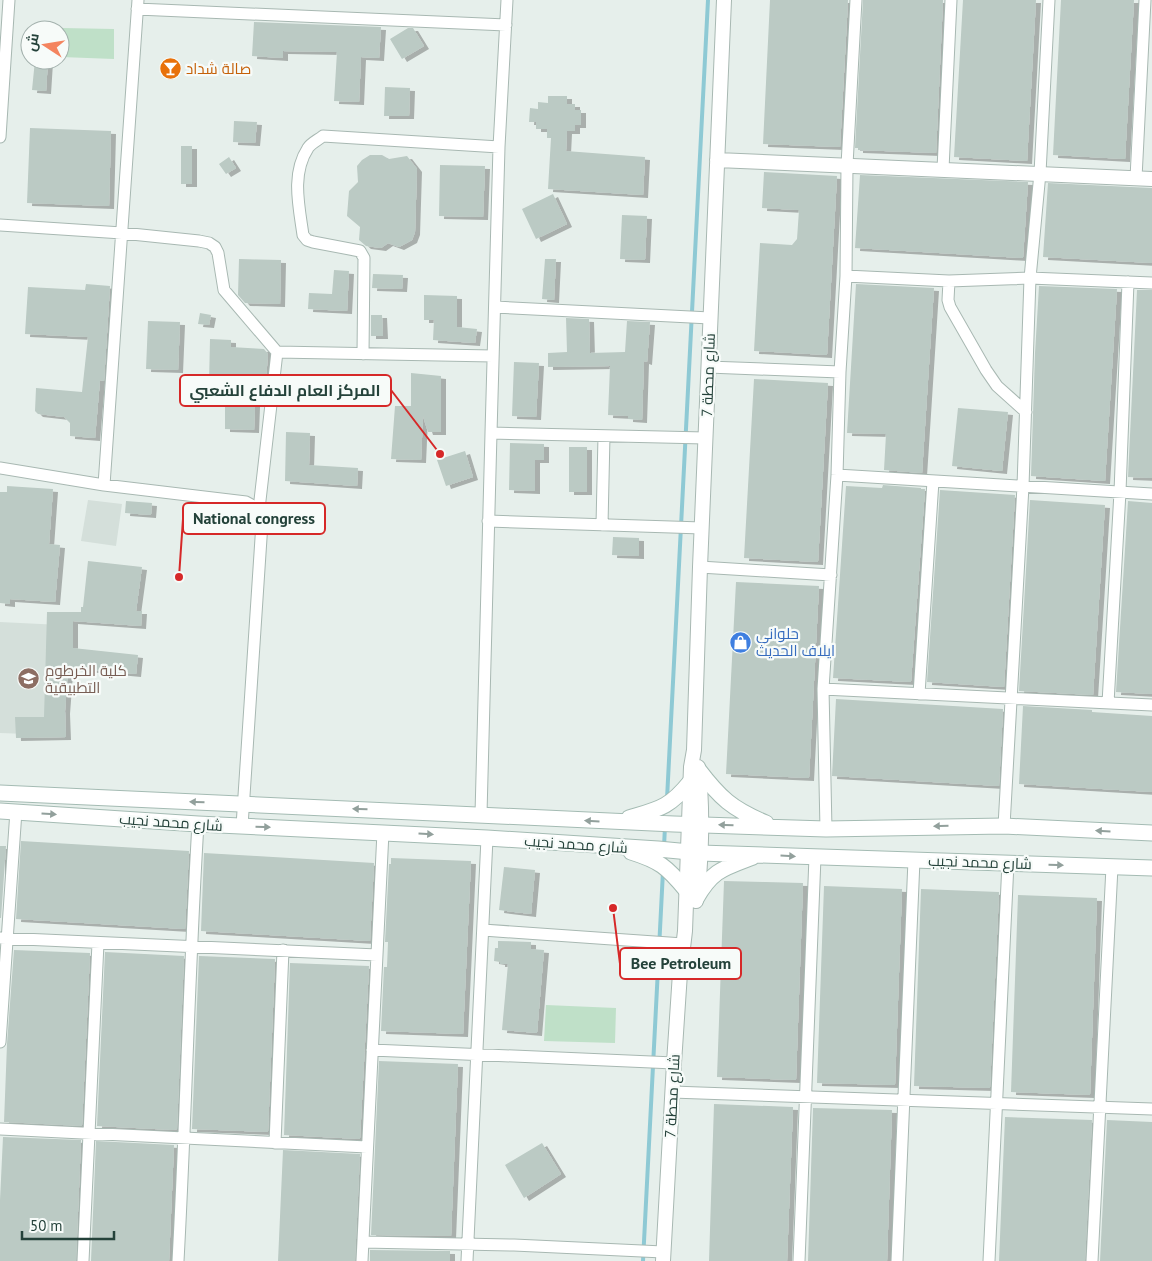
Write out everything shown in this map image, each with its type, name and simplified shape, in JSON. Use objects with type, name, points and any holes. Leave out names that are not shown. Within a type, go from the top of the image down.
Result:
[{"type":"main road","points":[[698,769],[722,799],[748,816],[777,827]]},
{"type":"main road","points":[[616,822],[665,806],[678,797],[690,782]]},
{"type":"main road","name":"شارع محمد نجيب","points":[[0,794],[481,814],[616,822],[826,829],[966,825],[1152,833]]},
{"type":"main road","name":"شارع محمد نجيب","points":[[0,811],[198,824],[487,838],[694,853],[1152,868]]},
{"type":"main road","points":[[613,847],[656,861],[665,867],[691,894],[722,869],[758,854]]},
{"type":"street","points":[[0,137],[9,0]]},
{"type":"street","points":[[481,814],[499,147],[507,0]]},
{"type":"street","name":"شارع محطة 7","points":[[663,1257],[674,1063],[684,938],[691,894],[694,853],[694,824],[690,782],[694,750],[724,0]]},
{"type":"street","points":[[826,829],[824,690],[837,475],[840,372],[846,276],[847,165],[856,0]]},
{"type":"street","points":[[943,169],[951,0]]},
{"type":"street","points":[[1004,826],[1023,486],[1030,278],[1040,173],[1049,0]]},
{"type":"street","points":[[1136,178],[1145,0]]},
{"type":"street","points":[[104,485],[137,4],[506,25]]},
{"type":"street","points":[[363,354],[364,258],[360,251],[313,242],[307,240],[303,235],[297,192],[299,167],[309,147],[323,136],[499,147]]},
{"type":"street","points":[[717,160],[1152,179]]},
{"type":"street","points":[[0,225],[122,233],[209,243],[215,247],[218,253],[224,290],[277,352],[259,509],[262,523],[242,826]]},
{"type":"street","points":[[846,276],[949,281],[1030,278],[1152,283]]},
{"type":"street","points":[[949,281],[948,300],[950,307],[986,370],[997,386],[1026,412]]},
{"type":"street","points":[[1108,704],[1120,492],[1128,282]]},
{"type":"street","points":[[494,307],[710,318]]},
{"type":"street","points":[[277,352],[493,356]]},
{"type":"street","points":[[708,367],[840,372]]},
{"type":"street","points":[[491,434],[705,438]]},
{"type":"street","points":[[602,525],[604,436]]},
{"type":"street","points":[[0,467],[104,485],[246,502],[259,509]]},
{"type":"street","points":[[837,475],[1152,494]]},
{"type":"street","points":[[919,694],[933,481]]},
{"type":"street","points":[[488,521],[702,528]]},
{"type":"street","points":[[700,567],[830,575]]},
{"type":"street","points":[[824,690],[1152,705]]},
{"type":"street","name":"شارع محطة 7","points":[[694,750],[700,789],[694,824]]},
{"type":"street","points":[[0,1042],[3,938],[16,811]]},
{"type":"street","points":[[178,1261],[190,946],[198,824]]},
{"type":"street","points":[[362,1261],[384,832]]},
{"type":"street","points":[[467,1261],[487,838]]},
{"type":"street","points":[[799,1261],[815,857]]},
{"type":"street","points":[[897,1261],[914,860]]},
{"type":"street","points":[[989,1261],[1008,863]]},
{"type":"street","points":[[1092,1261],[1112,867]]},
{"type":"street","points":[[482,930],[684,938]]},
{"type":"street","points":[[3,938],[377,955]]},
{"type":"street","points":[[83,1261],[98,942]]},
{"type":"street","points":[[275,1143],[283,950]]},
{"type":"street","points":[[372,1050],[674,1063]]},
{"type":"street","points":[[672,1092],[1152,1109]]},
{"type":"street","points":[[0,1129],[367,1147]]},
{"type":"street","points":[[363,1242],[514,1245],[663,1257]]},
{"type":"shaded area","points":[[88,500],[122,504],[116,546],[81,541]]},
{"type":"shaded area","name":"كلية الخرطوم التطبيقية","points":[[0,622],[61,625],[55,735],[0,733]]},
{"type":"green space","points":[[70,28],[114,29],[114,59],[70,57]]},
{"type":"green space","points":[[546,1005],[616,1008],[615,1043],[544,1041]]},
{"type":"building","points":[[770,0],[848,0],[840,147],[763,144]]},
{"type":"building","points":[[863,0],[943,0],[936,153],[858,150],[858,148],[855,148]]},
{"type":"building","points":[[963,0],[1036,0],[1027,161],[954,157]]},
{"type":"building","points":[[1061,0],[1134,0],[1125,159],[1053,155]]},
{"type":"building","points":[[254,22],[381,27],[379,58],[361,57],[359,102],[334,101],[337,52],[283,51],[283,58],[252,56]]},
{"type":"building","points":[[408,28],[413,28],[424,46],[402,59],[390,39]]},
{"type":"building","points":[[34,70],[47,70],[46,91],[32,90]]},
{"type":"building","points":[[385,87],[410,88],[409,116],[384,116]]},
{"type":"building","points":[[548,96],[567,96],[567,104],[575,104],[575,110],[581,110],[581,125],[575,125],[575,131],[567,131],[566,151],[645,157],[643,195],[548,189],[551,138],[547,138],[547,129],[536,129],[536,122],[529,122],[530,108],[538,109],[538,102],[548,103]]},
{"type":"building","points":[[234,121],[257,122],[255,143],[233,142]]},
{"type":"building","points":[[30,128],[111,131],[109,206],[27,203]]},
{"type":"building","points":[[181,146],[192,146],[192,184],[181,184]]},
{"type":"building","points":[[370,155],[382,155],[389,159],[407,156],[417,169],[415,232],[412,240],[399,247],[388,243],[381,248],[366,246],[359,240],[360,227],[347,216],[349,191],[358,182],[357,166]]},
{"type":"building","points":[[229,157],[236,168],[226,174],[219,164]]},
{"type":"building","points":[[440,165],[485,166],[483,217],[439,216]]},
{"type":"building","points":[[764,172],[837,176],[827,355],[754,351],[760,243],[792,245],[797,239],[799,210],[762,208]]},
{"type":"building","points":[[860,175],[1028,182],[1023,258],[855,248]]},
{"type":"building","points":[[1048,183],[1152,188],[1152,263],[1043,257]]},
{"type":"building","points":[[553,194],[567,224],[536,239],[522,209]]},
{"type":"building","points":[[622,215],[647,216],[645,260],[620,259]]},
{"type":"building","points":[[239,259],[281,260],[280,304],[245,303],[238,295]]},
{"type":"building","points":[[545,259],[556,259],[554,300],[542,299]]},
{"type":"building","points":[[334,270],[349,271],[347,311],[308,309],[309,293],[332,294]]},
{"type":"building","points":[[373,274],[403,275],[402,289],[372,288]]},
{"type":"building","points":[[86,284],[110,286],[104,381],[100,380],[95,438],[70,436],[70,423],[64,417],[38,414],[35,411],[36,388],[82,392],[88,337],[25,334],[28,287],[85,290]]},
{"type":"building","points":[[856,284],[934,288],[922,473],[884,470],[886,434],[847,433]]},
{"type":"building","points":[[1039,286],[1117,289],[1105,481],[1031,476]]},
{"type":"building","points":[[1137,290],[1152,290],[1152,478],[1128,477]]},
{"type":"building","points":[[424,295],[457,296],[457,327],[477,329],[475,343],[433,340],[434,320],[424,320]]},
{"type":"building","points":[[200,313],[211,315],[209,325],[198,324]]},
{"type":"building","points":[[371,315],[382,315],[383,336],[371,336]]},
{"type":"building","points":[[566,318],[589,319],[590,353],[625,352],[627,321],[650,322],[647,362],[644,361],[642,420],[628,419],[628,416],[608,415],[610,366],[548,367],[548,353],[567,352]]},
{"type":"building","points":[[148,321],[180,322],[178,370],[146,369]]},
{"type":"building","points":[[210,339],[231,340],[231,347],[264,349],[268,354],[266,379],[256,379],[254,430],[225,429],[225,384],[209,384]]},
{"type":"building","points":[[514,362],[539,363],[536,417],[512,416]]},
{"type":"building","points":[[411,373],[441,376],[441,432],[428,432],[423,416],[421,460],[391,459],[395,406],[411,406]]},
{"type":"building","points":[[754,379],[828,383],[818,562],[744,558]]},
{"type":"building","points":[[958,408],[1008,412],[1002,471],[952,466]]},
{"type":"building","points":[[286,432],[310,433],[309,465],[358,468],[357,486],[285,481]]},
{"type":"building","points":[[510,443],[544,444],[544,460],[535,460],[535,491],[509,490]]},
{"type":"building","points":[[569,447],[587,447],[587,492],[569,492]]},
{"type":"building","points":[[465,451],[473,477],[446,486],[437,460]]},
{"type":"building","points":[[883,485],[925,489],[911,682],[833,678],[846,486],[882,488]]},
{"type":"building","points":[[7,486],[53,489],[49,544],[60,545],[55,602],[10,599],[10,604],[0,603],[0,492],[7,492]]},
{"type":"building","points":[[940,490],[1015,495],[1004,687],[927,682]]},
{"type":"building","points":[[1030,500],[1105,505],[1093,695],[1019,691]]},
{"type":"building","points":[[126,501],[152,503],[151,515],[125,513]]},
{"type":"building","points":[[1128,501],[1152,503],[1152,694],[1116,692]]},
{"type":"building","points":[[613,537],[639,538],[639,556],[612,555]]},
{"type":"building","points":[[88,561],[142,567],[136,611],[142,611],[141,626],[73,621],[73,648],[138,655],[136,674],[72,668],[72,671],[68,671],[65,711],[66,737],[16,738],[15,717],[44,717],[47,612],[81,612]]},
{"type":"building","points":[[736,582],[819,586],[809,778],[726,774]]},
{"type":"building","points":[[836,699],[1003,709],[999,786],[832,776]]},
{"type":"building","points":[[1023,706],[1152,716],[1152,792],[1019,784]]},
{"type":"building","points":[[21,841],[189,851],[185,929],[16,919]]},
{"type":"building","points":[[0,846],[6,846],[1,918],[0,918]]},
{"type":"building","points":[[204,853],[374,863],[370,941],[201,931]]},
{"type":"building","points":[[391,858],[471,861],[463,1034],[381,1031],[384,967],[387,967],[388,942],[385,942],[389,864],[391,864]]},
{"type":"building","points":[[504,867],[535,870],[531,914],[499,910]]},
{"type":"building","points":[[724,881],[803,883],[796,1080],[717,1077]]},
{"type":"building","points":[[824,886],[902,889],[895,1085],[817,1083]]},
{"type":"building","points":[[921,889],[999,892],[990,1088],[914,1086]]},
{"type":"building","points":[[1018,895],[1097,898],[1090,1095],[1011,1092]]},
{"type":"building","points":[[498,941],[531,942],[531,949],[544,950],[537,1033],[502,1030],[508,964],[500,964],[500,962],[494,961],[495,948],[498,948]]},
{"type":"building","points":[[14,950],[90,953],[82,1126],[4,1122],[7,1044]]},
{"type":"building","points":[[105,952],[184,956],[177,1129],[97,1126]]},
{"type":"building","points":[[199,956],[275,959],[268,1132],[192,1129]]},
{"type":"building","points":[[290,963],[369,966],[360,1139],[284,1135]]},
{"type":"building","points":[[379,1061],[458,1064],[451,1236],[371,1235]]},
{"type":"building","points":[[714,1104],[793,1107],[787,1261],[709,1261]]},
{"type":"building","points":[[813,1108],[892,1110],[887,1261],[808,1261]]},
{"type":"building","points":[[1005,1117],[1092,1120],[1085,1261],[999,1261]]},
{"type":"building","points":[[1107,1120],[1152,1122],[1152,1261],[1100,1261]]},
{"type":"building","points":[[3,1137],[81,1140],[76,1261],[0,1261]]},
{"type":"building","points":[[96,1141],[174,1145],[169,1261],[91,1261]]},
{"type":"building","points":[[542,1143],[561,1174],[524,1198],[505,1165]]},
{"type":"building","points":[[283,1150],[360,1154],[355,1261],[278,1261]]},
{"type":"building","points":[[370,1250],[450,1251],[450,1261],[370,1261]]},
{"type":"waterway","points":[[667,799],[708,0]]},
{"type":"waterway","points":[[664,847],[665,826]]},
{"type":"waterway","points":[[643,1261],[663,871]]},
{"type":"place","name":"صالة شداد","points":[[170,68]]},
{"type":"place","name":"المركز العام الدفاع الشعبي","points":[[440,454]]},
{"type":"place","name":"National congress","points":[[179,577]]},
{"type":"place","name":"حلواني ايلاف الحديث","points":[[740,642]]},
{"type":"place","name":"كلية الخرطوم التطبيقية","points":[[29,679]]},
{"type":"place","name":"Bee Petroleum","points":[[613,908]]}]
